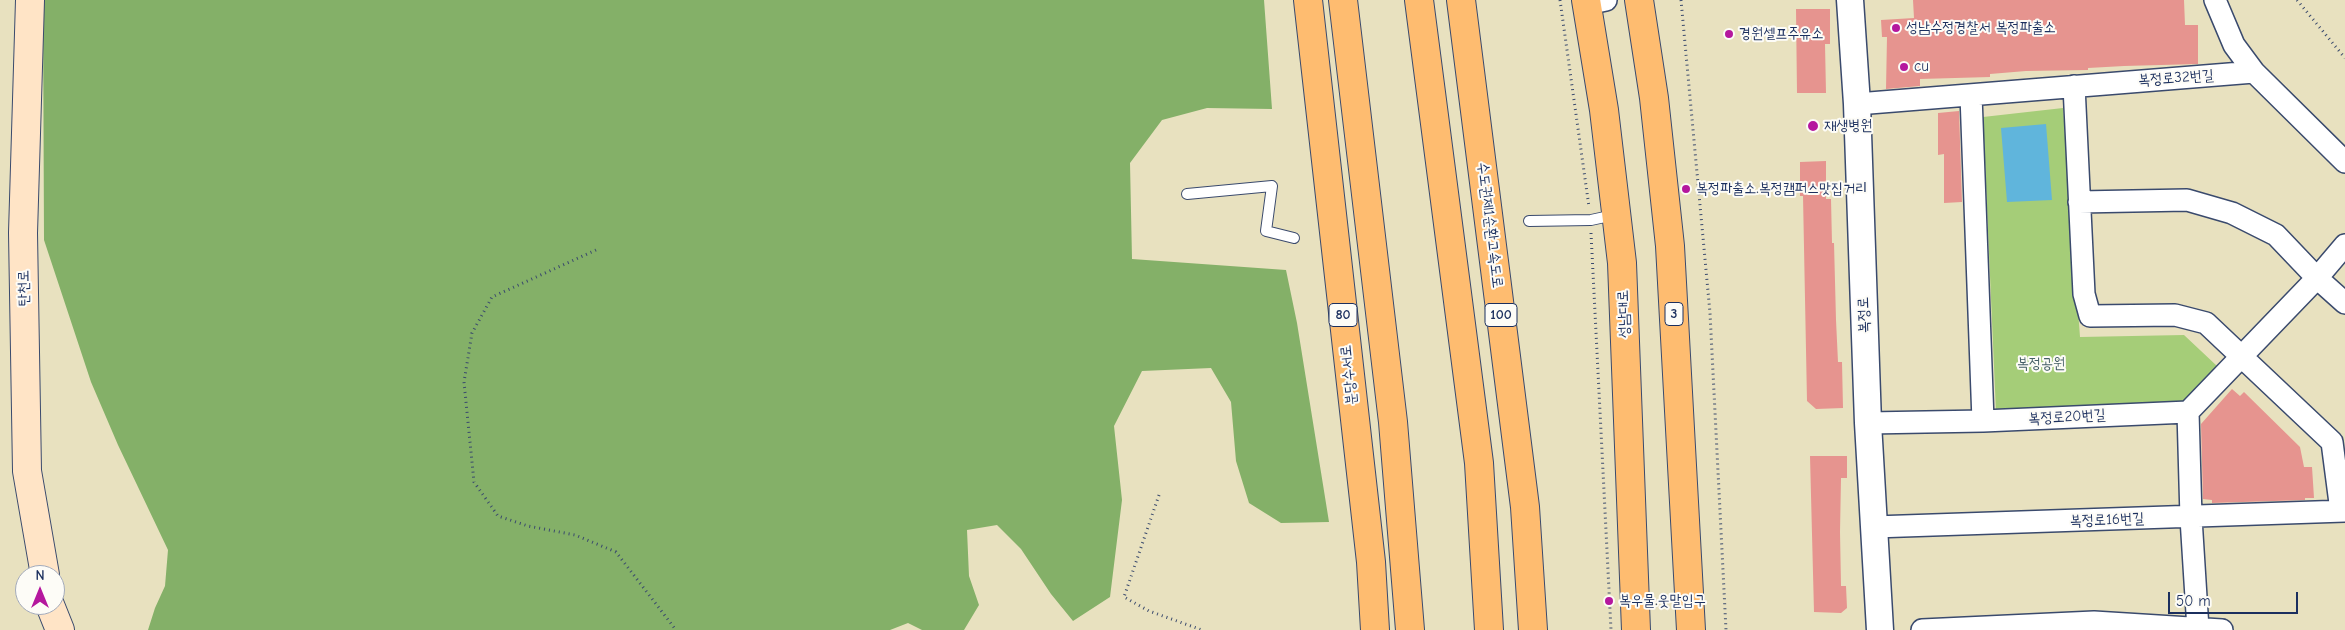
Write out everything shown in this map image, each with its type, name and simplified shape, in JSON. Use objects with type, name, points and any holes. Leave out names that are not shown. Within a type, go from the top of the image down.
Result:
[{"type":"main road","name":"탄천로","points":[[30,0],[23,233],[27,471],[43,565]]},
{"type":"main road","name":"분당수서로","points":[[1308,0],[1371,562],[1375,630]]},
{"type":"main road","name":"80","points":[[1343,0],[1393,422],[1410,630]]},
{"type":"main road","points":[[1419,0],[1479,462],[1489,630]]},
{"type":"main road","name":"수도권제1순환고속도로","points":[[1461,0],[1525,507],[1533,630]]},
{"type":"main road","name":"3","points":[[1639,0],[1654,98],[1670,246],[1691,630]]},
{"type":"main road","name":"성남대로","points":[[1585,1],[1604,110],[1603,217],[1622,262],[1636,630]]},
{"type":"main road","points":[[54,615],[60,630]]},
{"type":"street","name":"복정로","points":[[1850,0],[1857,104],[1868,423],[1880,630]]},
{"type":"street","points":[[2215,0],[2234,45],[2254,72],[2345,162]]},
{"type":"street","name":"복정로32번길","points":[[1857,104],[2254,72]]},
{"type":"street","points":[[2074,86],[2084,294],[2090,316],[2175,315],[2206,323],[2243,356]]},
{"type":"street","points":[[1971,95],[1983,421]]},
{"type":"street","points":[[2079,202],[2187,200],[2232,213],[2276,235],[2316,278],[2345,303]]},
{"type":"street","points":[[2198,629],[2191,518],[2188,412],[2345,246]]},
{"type":"street","name":"복정로16번길","points":[[1874,527],[2191,518],[2343,511],[2332,442],[2243,356]]},
{"type":"street","name":"복정로20번길","points":[[1868,423],[1983,421],[2188,412]]},
{"type":"street","points":[[1922,630],[2094,626],[2222,630]]},
{"type":"lane","points":[[1188,194],[1272,186],[1266,231],[1294,238]]},
{"type":"lane","points":[[1529,221],[1603,217]]},
{"type":"path","points":[[1681,0],[1710,313],[1726,630]]},
{"type":"path","points":[[2297,0],[2345,58]]},
{"type":"path","points":[[1585,1],[1603,217],[1611,630]]},
{"type":"path","points":[[596,250],[492,297],[472,333],[464,382],[474,482],[498,516],[528,526],[575,535],[616,552],[676,630]]},
{"type":"path","points":[[1159,495],[1124,597],[1149,611],[1202,630]]},
{"type":"green space","points":[[43,0],[1264,0],[1272,109],[1207,108],[1162,120],[1130,163],[1132,259],[1286,270],[1297,323],[1329,522],[1281,523],[1249,503],[1236,461],[1231,402],[1211,368],[1142,371],[1114,426],[1122,500],[1110,597],[1073,621],[1051,594],[1021,549],[997,525],[967,530],[969,576],[979,605],[964,630],[922,630],[908,623],[890,630],[148,630],[165,586],[168,550],[118,445],[91,382],[44,240]]},
{"type":"green space","name":"복정공원","points":[[2063,108],[2080,337],[2184,335],[2217,366],[2176,408],[1996,412],[1983,117]]},
{"type":"water","points":[[2046,124],[2052,200],[2007,202],[2001,128]]},
{"type":"building","points":[[1913,0],[2184,0],[2185,25],[2198,25],[2198,64],[2124,66],[2088,68],[2088,70],[2026,71],[1990,74],[1990,77],[1920,79],[1920,86],[1886,89],[1887,37],[1882,37],[1881,20],[1914,18]]},
{"type":"building","points":[[1796,9],[1830,9],[1830,44],[1825,44],[1826,93],[1797,93]]},
{"type":"building","points":[[1959,111],[1962,202],[1944,203],[1944,154],[1938,155],[1938,113]]},
{"type":"building","points":[[1826,161],[1826,199],[1831,199],[1838,362],[1842,362],[1843,408],[1816,409],[1807,401],[1803,196],[1800,196],[1800,162]]},
{"type":"building","points":[[2232,389],[2240,396],[2244,392],[2300,447],[2304,467],[2312,467],[2314,498],[2305,498],[2305,500],[2212,503],[2212,500],[2203,499],[2201,424]]},
{"type":"building","points":[[1810,456],[1847,456],[1847,478],[1841,478],[1840,532],[1841,586],[1846,586],[1847,608],[1841,613],[1814,612]]},
{"type":"place","name":"성남수정경찰서 복정파출소","points":[[1896,28]]},
{"type":"place","name":"경원셀프주유소","points":[[1729,34]]},
{"type":"place","name":"cu","points":[[1904,67]]},
{"type":"place","name":"재생병원","points":[[1813,126]]},
{"type":"place","name":"복정파출소.복정캠퍼스맛집거리","points":[[1686,189]]},
{"type":"place","name":"복우물.웃말입구","points":[[1609,601]]}]
